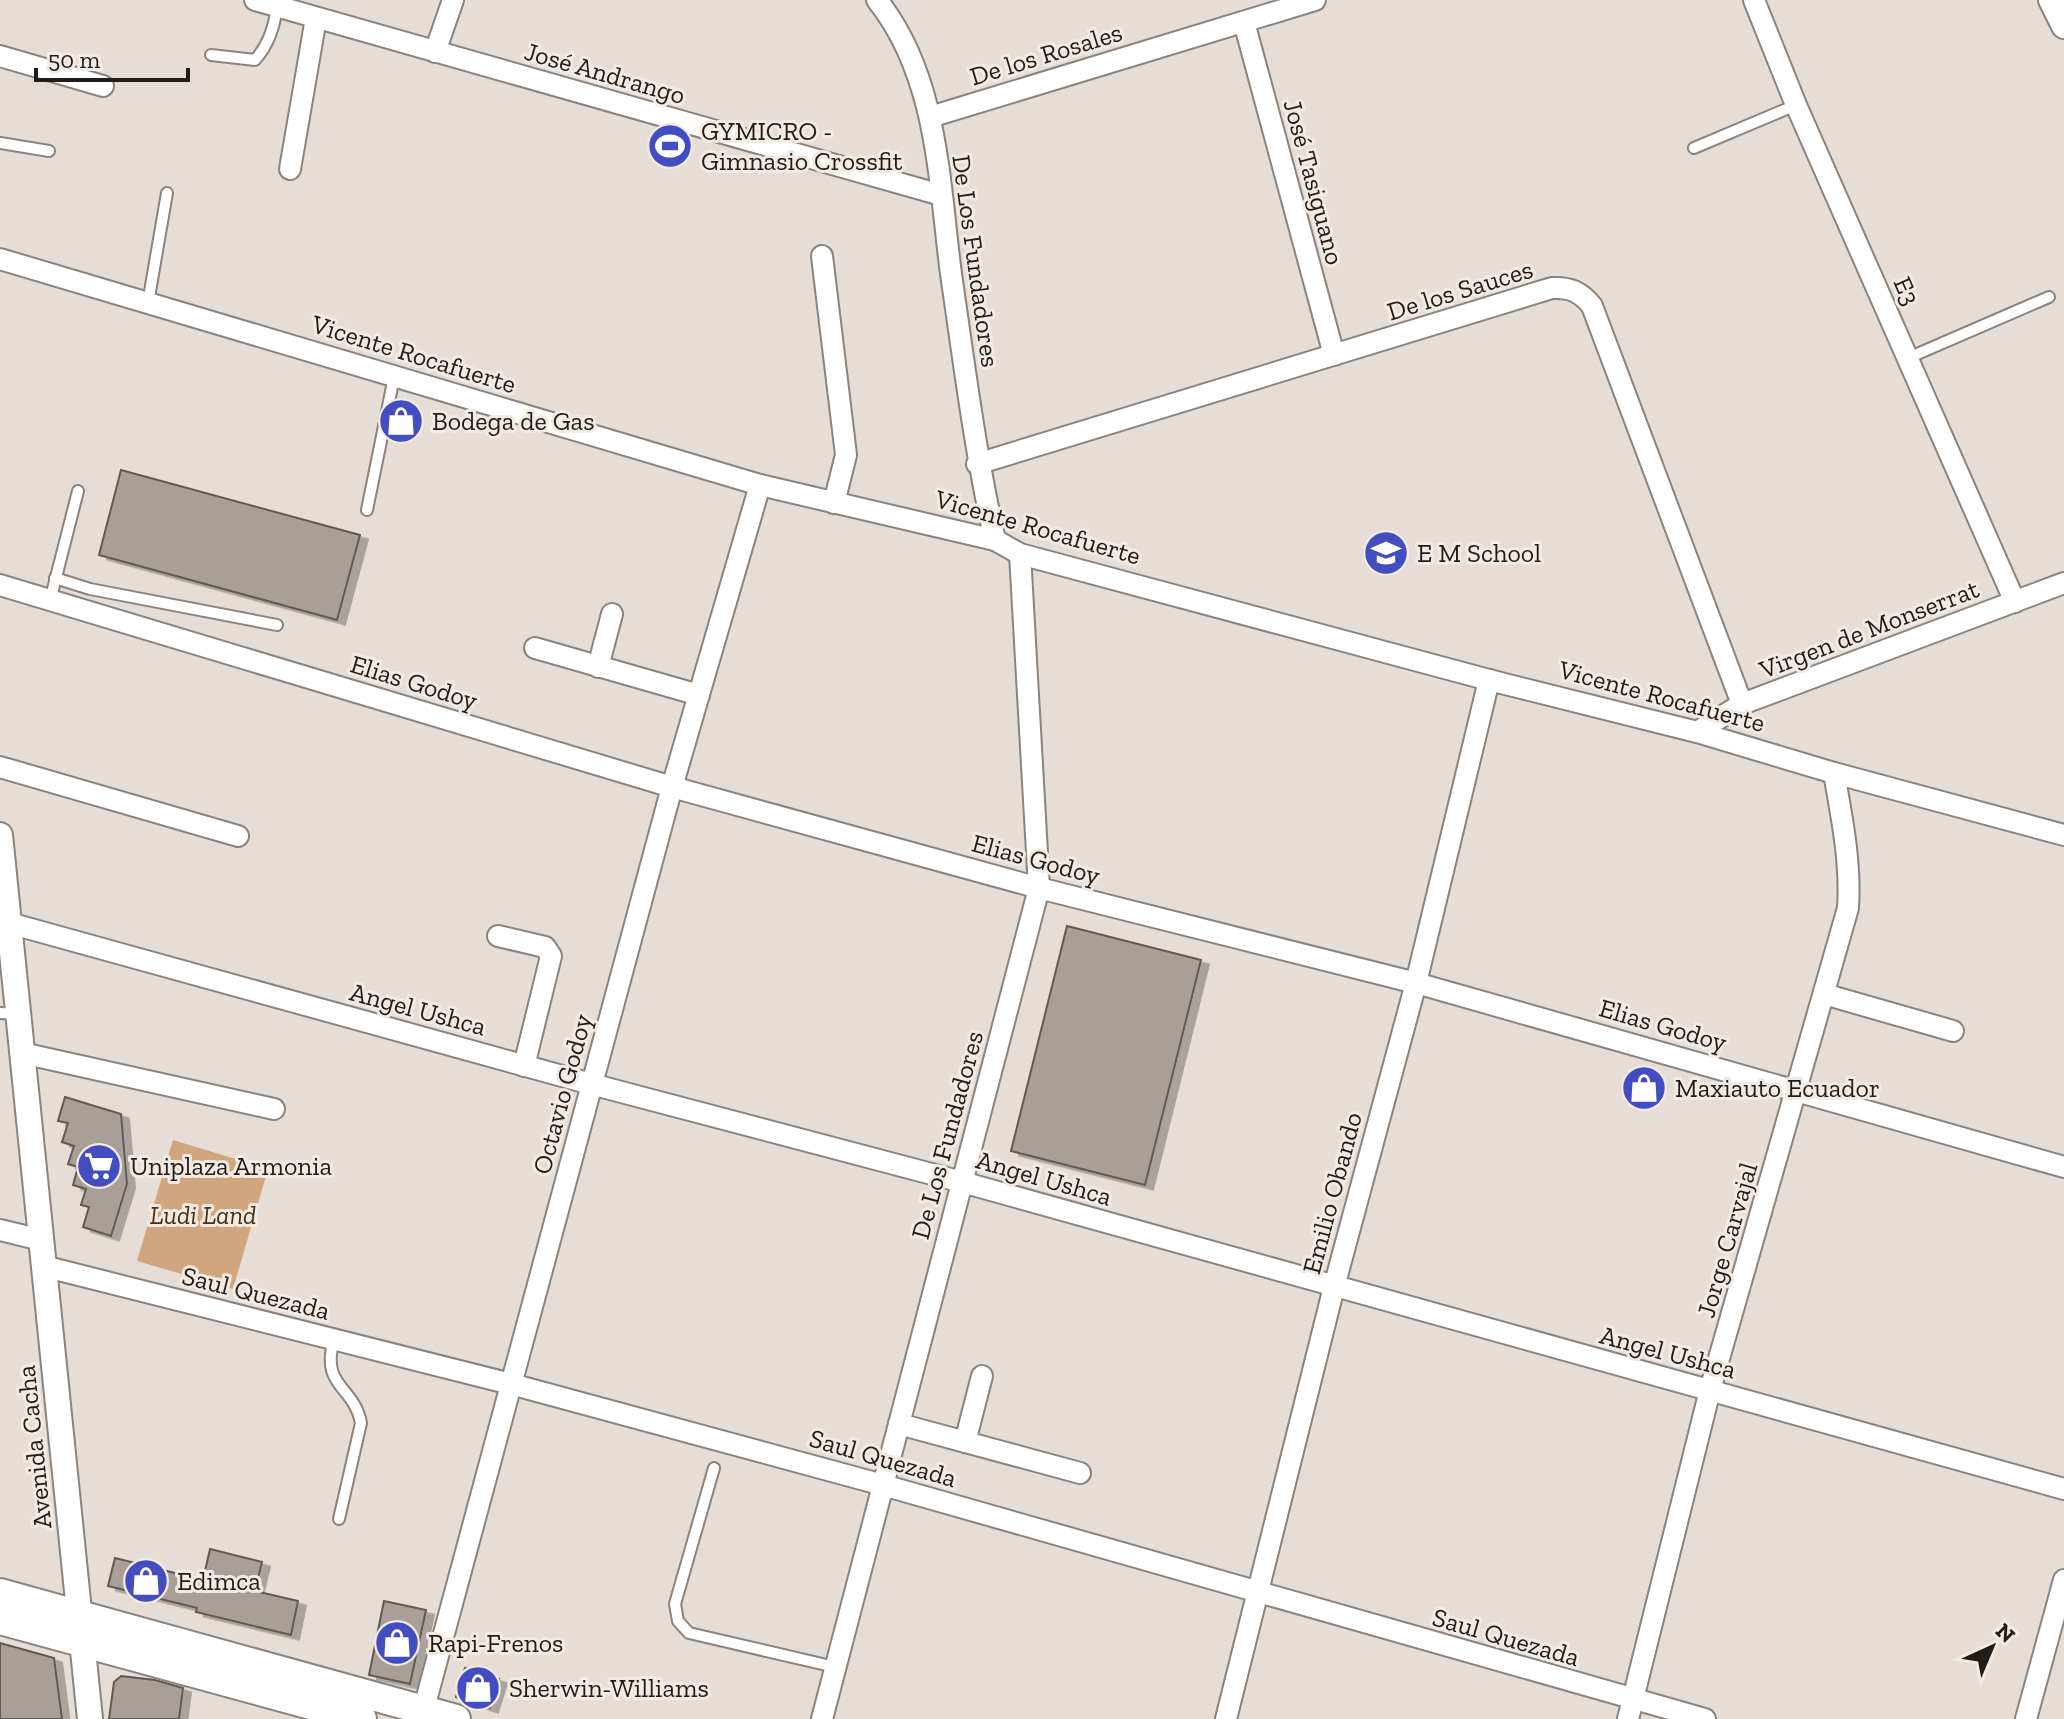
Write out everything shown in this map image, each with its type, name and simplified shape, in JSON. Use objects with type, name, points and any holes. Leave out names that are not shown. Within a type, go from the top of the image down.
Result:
[{"type":"main road","points":[[0,1593],[81,1629],[362,1719]]},
{"type":"main road","points":[[0,1620],[81,1629],[422,1714],[456,1719]]},
{"type":"street","name":"José Andrango","points":[[255,0],[941,195]]},
{"type":"street","points":[[435,52],[453,0]]},
{"type":"street","name":"De Los Fundadores","points":[[877,0],[908,49],[930,117],[977,464],[995,540]]},
{"type":"street","name":"De los Rosales","points":[[930,117],[1244,22],[1268,7],[1315,0]]},
{"type":"street","name":"E3","points":[[1754,0],[1796,105],[2015,602]]},
{"type":"street","points":[[2051,0],[2064,26]]},
{"type":"street","points":[[290,169],[316,18]]},
{"type":"street","name":"José Tasiguano","points":[[1244,22],[1334,355]]},
{"type":"street","points":[[0,56],[103,86]]},
{"type":"street","points":[[822,256],[846,455],[834,503]]},
{"type":"street","name":"Vicente Rocafuerte","points":[[0,259],[760,485],[995,540],[1020,554],[1489,680],[1697,732],[1834,773],[2064,835]]},
{"type":"street","name":"De los Sauces","points":[[977,464],[1552,288],[1564,288],[1585,297],[1592,306],[1742,704]]},
{"type":"street","name":"Octavio Godoy","points":[[422,1714],[672,787],[760,485]]},
{"type":"street","name":"De Los Fundadores","points":[[822,1719],[1039,888],[1020,554]]},
{"type":"street","name":"Virgen de Monserrat","points":[[1697,732],[1742,704],[2064,583]]},
{"type":"street","name":"Elias Godoy","points":[[0,585],[672,787],[1039,888],[1416,983],[2064,1167]]},
{"type":"street","points":[[598,667],[612,614]]},
{"type":"street","points":[[535,648],[699,695]]},
{"type":"street","name":"Emilio Obando","points":[[1226,1719],[1334,1287],[1416,983],[1489,680]]},
{"type":"street","points":[[0,767],[238,836]]},
{"type":"street","name":"Jorge Carvajal","points":[[1631,1710],[1710,1390],[1848,908],[1850,879],[1847,846],[1834,773]]},
{"type":"street","name":"Avenida Cacha","points":[[0,835],[3,890],[9,923],[9,1014],[22,1053],[90,1719]]},
{"type":"street","name":"Angel Ushca","points":[[9,923],[524,1066],[962,1182],[2064,1489]]},
{"type":"street","points":[[498,936],[545,947],[551,956],[524,1066]]},
{"type":"street","points":[[1824,994],[1953,1031]]},
{"type":"street","points":[[22,1053],[274,1109]]},
{"type":"street","points":[[0,1230],[41,1240]]},
{"type":"street","name":"Saul Quezada","points":[[43,1266],[511,1384],[883,1485],[1257,1592],[1631,1710],[1705,1719]]},
{"type":"street","points":[[965,1442],[982,1376]]},
{"type":"street","points":[[899,1424],[1080,1473]]},
{"type":"street","points":[[2026,1719],[2064,1580]]},
{"type":"lane","points":[[211,55],[255,60],[264,50],[274,26],[277,7]]},
{"type":"lane","points":[[1694,148],[1796,105]]},
{"type":"lane","points":[[0,143],[49,151]]},
{"type":"lane","points":[[148,303],[167,193]]},
{"type":"lane","points":[[1908,358],[2049,297]]},
{"type":"lane","points":[[367,510],[394,377]]},
{"type":"lane","points":[[50,601],[78,491]]},
{"type":"lane","points":[[55,578],[90,589],[277,625]]},
{"type":"lane","points":[[334,1339],[328,1362],[332,1374],[356,1408],[361,1423],[339,1519]]},
{"type":"lane","points":[[714,1468],[675,1604],[678,1621],[689,1633],[835,1667]]},
{"type":"green space","name":"Ludi Land","points":[[173,1140],[268,1169],[233,1289],[137,1261]]},
{"type":"building","points":[[121,470],[360,535],[337,620],[99,555]]},
{"type":"building","points":[[1067,926],[1201,960],[1145,1185],[1011,1151]]},
{"type":"building","name":"Uniplaza Armonia","points":[[65,1097],[121,1114],[127,1184],[111,1236],[83,1227],[89,1207],[81,1205],[86,1189],[73,1185],[78,1167],[68,1164],[74,1146],[62,1142],[68,1123],[58,1121]]},
{"type":"building","points":[[210,1549],[262,1562],[255,1591],[298,1601],[291,1635],[108,1586],[115,1558],[203,1580]]},
{"type":"building","name":"Rapi-Frenos","points":[[384,1601],[426,1610],[410,1684],[369,1675]]},
{"type":"building","points":[[0,1643],[54,1658],[62,1719],[0,1719]]},
{"type":"building","name":"Sherwin-Williams","points":[[465,1668],[499,1679],[490,1708],[456,1697]]},
{"type":"building","points":[[121,1676],[155,1680],[183,1688],[179,1719],[109,1719],[114,1682]]},
{"type":"place","name":"GYMICRO - Gimnasio Crossfit","points":[[670,146]]},
{"type":"place","name":"Bodega de Gas","points":[[401,421]]},
{"type":"place","name":"E M School","points":[[1386,553]]},
{"type":"place","name":"Maxiauto Ecuador","points":[[1644,1088]]},
{"type":"place","name":"Uniplaza Armonia","points":[[99,1166]]},
{"type":"place","name":"Edimca","points":[[146,1581]]},
{"type":"place","name":"Rapi-Frenos","points":[[397,1643]]},
{"type":"place","name":"Sherwin-Williams","points":[[478,1688]]}]
